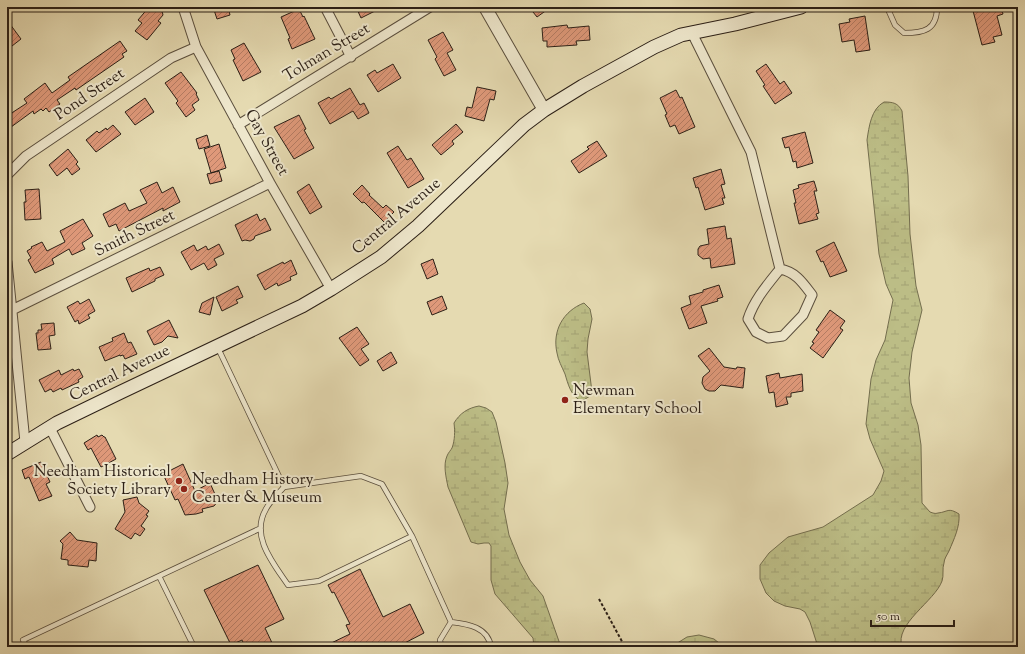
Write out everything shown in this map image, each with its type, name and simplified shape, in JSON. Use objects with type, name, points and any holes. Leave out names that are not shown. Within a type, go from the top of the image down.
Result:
[{"type":"main road","name":"Central Avenue","points":[[7,454],[50,428],[114,395],[302,306],[331,289],[381,257],[412,231],[517,132],[544,110],[583,86],[654,47],[681,36],[801,7]]},
{"type":"street","name":"Gay Street","points":[[183,7],[196,47],[270,183],[331,289]]},
{"type":"street","points":[[325,7],[351,57]]},
{"type":"street","name":"Tolman Street","points":[[238,125],[351,57],[430,7]]},
{"type":"street","points":[[485,7],[544,110]]},
{"type":"street","points":[[692,33],[751,152],[780,269]]},
{"type":"street","name":"Pond Street","points":[[7,175],[26,156],[171,58],[196,47]]},
{"type":"street","name":"Smith Street","points":[[12,310],[270,183]]},
{"type":"street","points":[[7,262],[26,442]]},
{"type":"street","points":[[780,269],[788,270],[799,278],[812,295],[803,315],[782,336],[768,338],[756,332],[748,319],[751,308],[780,269]]},
{"type":"street","points":[[50,428],[90,507]]},
{"type":"lane","points":[[887,7],[895,25],[904,33],[917,33],[927,30],[935,20],[937,7]]},
{"type":"lane","points":[[217,346],[284,487]]},
{"type":"lane","points":[[412,536],[318,581],[288,585],[267,555],[259,529],[266,509],[284,487],[361,476],[382,484],[412,536],[451,622]]},
{"type":"lane","points":[[27,647],[24,640],[259,529]]},
{"type":"lane","points":[[159,576],[194,647]]},
{"type":"lane","points":[[441,647],[440,640],[451,622]]},
{"type":"lane","points":[[451,622],[467,624],[477,628],[486,634],[491,647]]},
{"type":"path","points":[[599,599],[625,647]]},
{"type":"green space","points":[[884,102],[890,102],[899,106],[902,111],[908,176],[910,234],[916,286],[922,310],[912,352],[909,378],[911,403],[918,425],[921,445],[922,503],[930,512],[933,513],[950,510],[959,514],[959,524],[955,537],[944,560],[942,581],[932,597],[909,621],[901,638],[902,647],[818,647],[810,622],[805,612],[774,601],[766,593],[760,579],[760,565],[769,553],[788,537],[823,527],[873,495],[881,481],[884,471],[870,439],[866,424],[871,379],[876,360],[885,340],[893,300],[886,284],[879,254],[867,140],[873,114]]},
{"type":"green space","points":[[584,303],[590,309],[592,319],[587,352],[592,392],[590,396],[582,401],[578,399],[570,390],[558,358],[556,337],[565,317],[570,311]]},
{"type":"green space","points":[[479,406],[492,412],[496,422],[508,483],[504,509],[509,535],[520,562],[530,580],[543,596],[561,647],[534,647],[533,638],[495,594],[491,580],[491,546],[489,543],[478,544],[471,542],[448,487],[445,463],[454,442],[454,423],[459,416],[471,408]]},
{"type":"green space","points":[[699,635],[714,639],[724,647],[671,647],[687,637]]},
{"type":"building","points":[[149,7],[161,7],[163,15],[158,21],[161,23],[147,40],[135,31],[142,23],[138,20]]},
{"type":"building","points":[[213,7],[228,7],[230,15],[217,19]]},
{"type":"building","points":[[356,7],[383,7],[361,18]]},
{"type":"building","points":[[529,7],[551,7],[537,17]]},
{"type":"building","points":[[972,7],[1001,7],[1003,14],[997,16],[1002,35],[993,37],[995,42],[982,45]]},
{"type":"building","points":[[299,9],[315,39],[292,49],[288,39],[290,38],[281,17]]},
{"type":"building","points":[[865,16],[870,50],[856,52],[854,40],[842,42],[839,24],[850,22],[849,19]]},
{"type":"building","points":[[7,20],[21,39],[12,46],[7,40]]},
{"type":"building","points":[[567,25],[568,28],[589,26],[590,40],[576,41],[577,45],[547,47],[547,41],[543,41],[542,28]]},
{"type":"building","points":[[443,32],[453,50],[447,53],[456,70],[444,76],[435,59],[437,57],[428,40]]},
{"type":"building","points":[[120,41],[127,51],[122,54],[124,57],[76,90],[75,88],[57,100],[60,104],[49,112],[46,108],[43,111],[41,109],[34,114],[33,111],[7,130],[7,116],[27,103],[24,99],[45,83],[52,93],[70,80],[68,77]]},
{"type":"building","points":[[244,43],[261,72],[243,81],[233,60],[235,59],[231,50]]},
{"type":"building","points":[[393,64],[401,78],[378,92],[367,75],[375,70],[377,73]]},
{"type":"building","points":[[766,64],[780,84],[784,81],[792,93],[775,104],[763,86],[765,85],[756,71]]},
{"type":"building","points":[[181,72],[197,93],[196,94],[199,100],[192,105],[195,110],[186,117],[176,103],[178,101],[165,83]]},
{"type":"building","points":[[477,87],[496,91],[494,100],[490,99],[484,121],[465,116],[467,107],[472,108]]},
{"type":"building","points":[[350,88],[360,105],[364,103],[369,113],[358,119],[353,111],[330,124],[318,103],[329,97],[331,99]]},
{"type":"building","points":[[676,90],[680,98],[682,97],[695,127],[679,134],[675,125],[670,127],[665,115],[667,114],[660,98]]},
{"type":"building","points":[[145,98],[154,112],[135,125],[125,112]]},
{"type":"building","points":[[299,115],[306,129],[304,130],[314,148],[294,159],[274,127]]},
{"type":"building","points":[[456,124],[463,132],[452,141],[454,144],[441,155],[432,145]]},
{"type":"building","points":[[113,125],[121,134],[96,152],[86,140],[97,131],[99,133],[106,128],[107,130]]},
{"type":"building","points":[[805,132],[813,163],[797,168],[796,161],[793,162],[789,147],[785,148],[782,138]]},
{"type":"building","points":[[207,135],[210,146],[199,149],[196,139]]},
{"type":"building","points":[[597,141],[607,156],[579,173],[571,161],[589,149],[587,147]]},
{"type":"building","points":[[219,144],[226,168],[211,173],[204,149]]},
{"type":"building","points":[[398,146],[407,160],[411,158],[424,179],[408,188],[387,153]]},
{"type":"building","points":[[68,149],[78,162],[76,164],[80,169],[72,175],[67,168],[57,176],[49,165]]},
{"type":"building","points":[[721,169],[725,184],[721,185],[725,198],[722,198],[724,204],[705,210],[698,187],[696,188],[693,178]]},
{"type":"building","points":[[219,171],[222,181],[210,184],[207,174]]},
{"type":"building","points":[[814,181],[817,191],[814,191],[819,213],[816,214],[818,219],[799,224],[794,203],[796,203],[793,190],[799,188],[798,185]]},
{"type":"building","points":[[157,182],[162,193],[173,187],[180,202],[163,211],[163,208],[119,231],[116,224],[109,227],[103,214],[125,203],[129,211],[147,203],[140,190]]},
{"type":"building","points":[[309,184],[322,207],[310,214],[297,192]]},
{"type":"building","points":[[362,185],[370,194],[369,195],[383,208],[386,205],[394,212],[384,222],[364,202],[362,203],[353,194]]},
{"type":"building","points":[[39,189],[41,219],[25,220],[25,190]]},
{"type":"building","points":[[257,214],[260,221],[265,218],[271,230],[255,236],[254,239],[250,241],[242,241],[235,225]]},
{"type":"building","points":[[83,219],[93,236],[82,243],[85,249],[72,255],[69,249],[52,259],[54,264],[35,273],[28,260],[31,258],[27,251],[32,248],[31,247],[42,242],[47,251],[65,242],[60,231]]},
{"type":"building","points":[[725,226],[727,239],[731,238],[735,264],[711,268],[710,258],[703,259],[698,255],[698,249],[700,246],[709,244],[707,229]]},
{"type":"building","points":[[834,242],[847,271],[830,277],[823,261],[821,262],[816,251]]},
{"type":"building","points":[[219,244],[224,254],[214,259],[217,265],[208,270],[204,263],[191,270],[181,252],[194,245],[197,251],[206,246],[208,250]]},
{"type":"building","points":[[433,259],[438,274],[427,279],[421,264]]},
{"type":"building","points":[[291,260],[297,274],[290,277],[291,280],[278,286],[277,283],[265,290],[257,275],[283,262],[284,264]]},
{"type":"building","points":[[160,267],[164,275],[132,292],[126,278],[149,268],[150,271]]},
{"type":"building","points":[[719,285],[723,297],[717,299],[718,301],[701,306],[707,323],[689,329],[681,308],[691,304],[689,296]]},
{"type":"building","points":[[238,286],[243,297],[236,300],[238,303],[222,311],[216,297]]},
{"type":"building","points":[[442,296],[447,309],[432,315],[427,302]]},
{"type":"building","points":[[214,297],[210,315],[199,312],[202,303]]},
{"type":"building","points":[[89,299],[95,311],[88,315],[90,318],[79,324],[78,320],[75,322],[67,307],[78,301],[80,304]]},
{"type":"building","points":[[830,310],[845,321],[840,328],[843,330],[823,358],[810,348],[819,332],[816,330]]},
{"type":"building","points":[[169,320],[178,338],[168,336],[162,342],[154,345],[147,331]]},
{"type":"building","points":[[54,323],[55,335],[49,336],[51,349],[38,350],[36,333],[38,333],[38,330],[42,330],[41,324]]},
{"type":"building","points":[[357,327],[369,344],[361,349],[369,360],[360,366],[339,338]]},
{"type":"building","points":[[124,333],[128,343],[131,342],[137,354],[125,359],[123,355],[120,355],[105,361],[99,347],[113,341],[112,338]]},
{"type":"building","points":[[709,348],[724,367],[736,369],[737,367],[745,368],[743,388],[721,385],[715,391],[705,389],[702,383],[703,377],[710,371],[698,356]]},
{"type":"building","points":[[391,352],[397,363],[383,371],[377,361]]},
{"type":"building","points":[[73,369],[74,371],[79,369],[83,377],[78,380],[79,382],[62,390],[61,388],[53,392],[51,389],[45,392],[39,380],[59,370],[61,375]]},
{"type":"building","points":[[779,373],[780,378],[802,374],[803,391],[791,393],[791,397],[786,397],[788,404],[776,407],[774,392],[769,393],[766,376]]},
{"type":"building","points":[[97,435],[98,437],[102,435],[105,437],[116,459],[101,467],[91,448],[88,450],[84,443]]},
{"type":"building","points":[[41,462],[50,482],[46,484],[52,496],[39,501],[29,477],[25,479],[22,470]]},
{"type":"building","name":"Needham History Center & Museum","points":[[183,464],[195,491],[210,483],[218,501],[214,506],[202,509],[203,512],[185,515],[178,499],[175,500],[163,474]]},
{"type":"building","points":[[137,497],[139,503],[149,511],[146,515],[148,516],[141,526],[145,529],[140,536],[135,533],[131,539],[115,529],[125,512],[123,500]]},
{"type":"building","points":[[70,532],[77,540],[97,543],[96,561],[89,560],[88,567],[68,565],[68,560],[61,559],[63,544],[60,541]]},
{"type":"building","points":[[258,565],[284,619],[265,628],[274,647],[245,647],[242,640],[231,645],[204,590]]},
{"type":"building","points":[[360,569],[383,617],[410,604],[424,633],[397,647],[323,647],[350,634],[346,625],[350,624],[334,592],[332,593],[328,585]]},
{"type":"place","name":"Newman Elementary School","points":[[565,400]]},
{"type":"place","name":"Needham Historical Society Library","points":[[179,481]]},
{"type":"place","name":"Needham History Center & Museum","points":[[184,489]]}]
